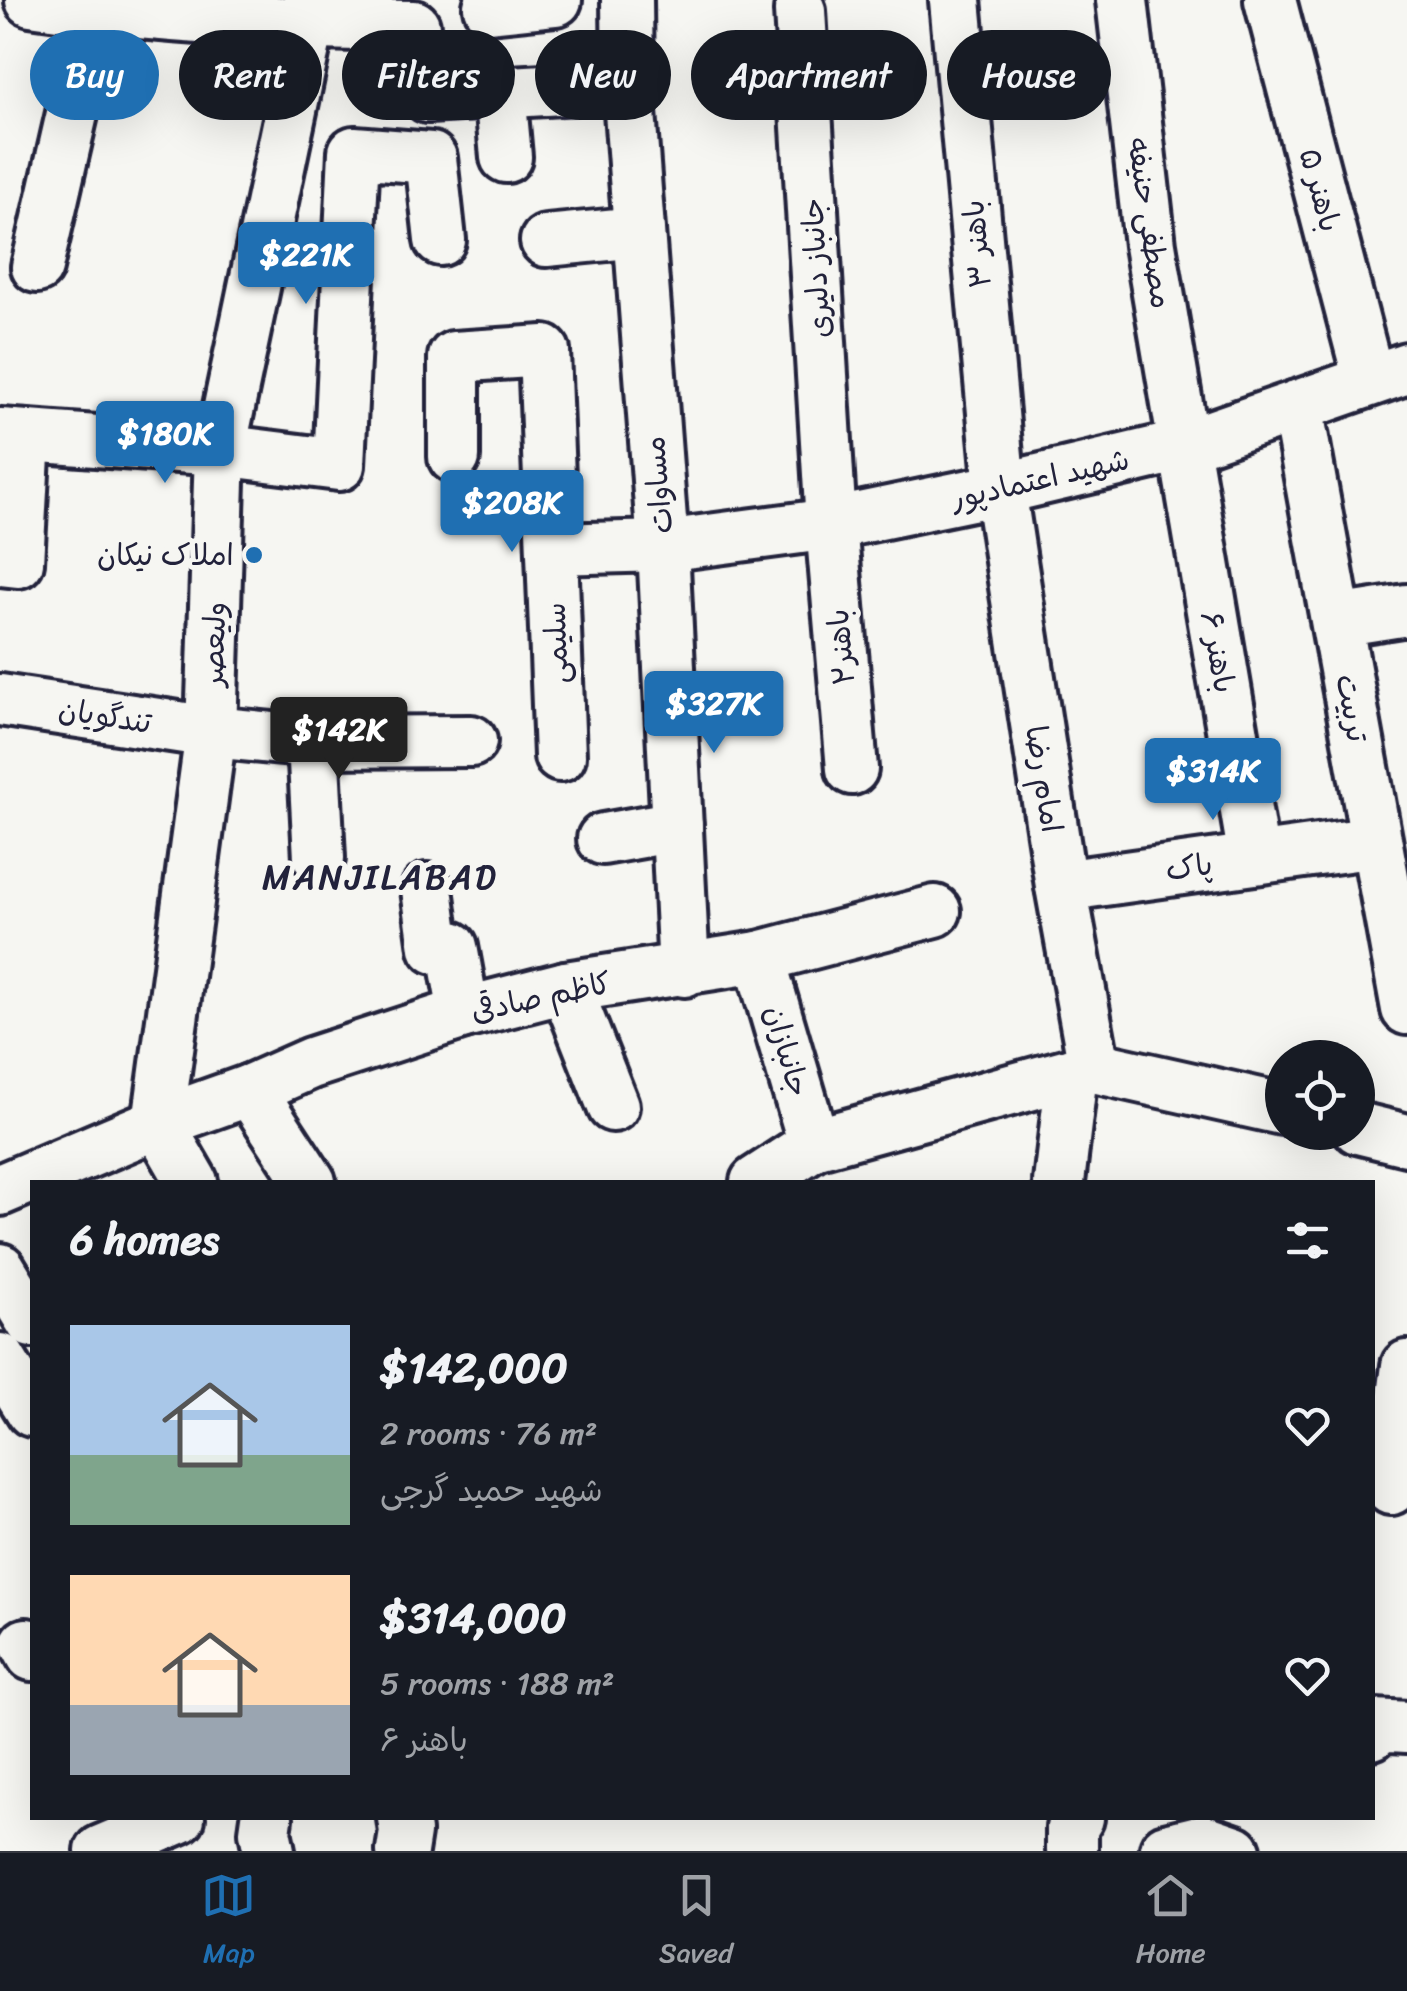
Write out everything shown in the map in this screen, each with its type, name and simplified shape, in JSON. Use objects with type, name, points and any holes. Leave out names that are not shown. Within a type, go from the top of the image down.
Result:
[{"type":"street","points":[[32,0],[311,12],[414,26]]},
{"type":"street","points":[[489,7],[556,0]]},
{"type":"street","name":"مساوات","points":[[627,0],[627,30]]},
{"type":"street","name":"باهنر ۳","points":[[955,0],[1000,489]]},
{"type":"street","name":"مصطفی حنیفه","points":[[1122,0],[1150,245],[1182,446]]},
{"type":"street","name":"باهنر ۵","points":[[1270,0],[1388,374]]},
{"type":"street","name":"جانباز دلیری","points":[[803,4],[831,524]]},
{"type":"street","points":[[37,266],[97,5]]},
{"type":"street","name":"ولیعصر","points":[[158,1123],[211,732],[220,450],[311,12]]},
{"type":"street","points":[[503,120],[506,158]]},
{"type":"street","name":"مساوات","points":[[630,120],[663,546],[684,971]]},
{"type":"street","points":[[0,560],[18,562],[13,436],[220,450],[339,465],[354,152],[432,158],[440,240]]},
{"type":"street","points":[[546,241],[638,232]]},
{"type":"street","name":"سلیمی","points":[[454,458],[454,357],[544,351],[560,756]]},
{"type":"street","name":"شهید اعتمادپور","points":[[552,549],[663,546],[831,524],[1000,489],[1182,446],[1388,374]]},
{"type":"street","name":"تربیت","points":[[1297,406],[1407,1009]]},
{"type":"street","name":"باهنر ۶","points":[[1182,446],[1254,858]]},
{"type":"street","name":"امام رضا","points":[[1000,489],[1061,886],[1083,1070],[1059,1180]]},
{"type":"street","name":"باهنر۲","points":[[831,524],[852,769]]},
{"type":"street","points":[[1337,622],[1407,610]]},
{"type":"street","name":"تندگویان","points":[[0,700],[211,732],[313,742],[471,741]]},
{"type":"street","points":[[313,742],[319,858]]},
{"type":"street","points":[[603,839],[678,826]]},
{"type":"street","name":"پاک","points":[[1061,886],[1376,842]]},
{"type":"street","points":[[427,889],[435,948],[452,947],[464,1013]]},
{"type":"street","name":"کاظم صادقی","points":[[158,1123],[311,1063],[464,1013],[566,988],[759,957],[935,911]]},
{"type":"street","name":"جانبازان","points":[[759,957],[814,1144]]},
{"type":"street","points":[[566,988],[613,1106]]},
{"type":"street","points":[[759,1180],[814,1144],[1083,1070],[1265,1105]]},
{"type":"street","points":[[250,1090],[309,1180]]},
{"type":"street","points":[[0,1190],[158,1123],[191,1180]]},
{"type":"street","points":[[1375,1132],[1407,1140]]},
{"type":"street","points":[[0,1269],[30,1319]]},
{"type":"street","points":[[0,1359],[30,1408]]},
{"type":"street","points":[[1390,1489],[1407,1366]]},
{"type":"street","points":[[1375,1725],[1407,1726]]},
{"type":"street","points":[[267,1820],[269,1851]]},
{"type":"street","points":[[402,1851],[403,1820]]},
{"type":"street","points":[[1072,1851],[1072,1828],[1077,1820]]},
{"type":"street","points":[[1164,1839],[1202,1840],[1235,1851]]},
{"type":"place","name":"املاک نیکان","points":[[254,555]]},
{"type":"district","name":"MANJILABAD","points":[[380,877]]}]
